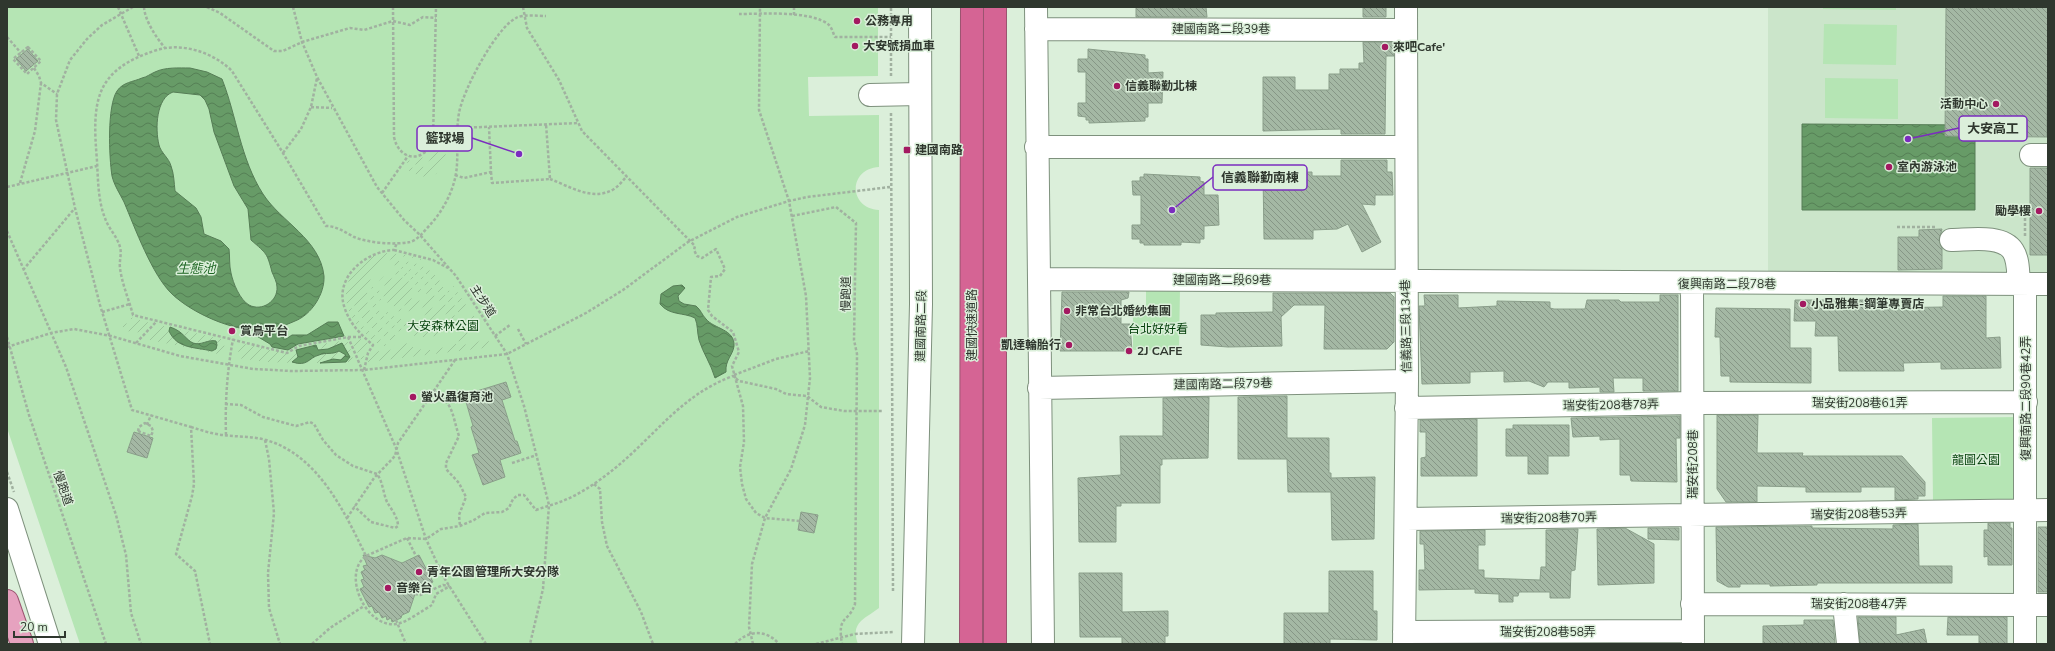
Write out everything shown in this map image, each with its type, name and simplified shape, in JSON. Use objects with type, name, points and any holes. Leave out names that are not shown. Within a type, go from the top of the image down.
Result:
[{"type":"highway","name":"建國快速道路","points":[[971,644],[972,7]]},
{"type":"highway","name":"建國快速道路","points":[[995,7],[995,644]]},
{"type":"main road","points":[[7,601],[22,644]]},
{"type":"street","name":"建國南路二段","points":[[903,636],[922,304],[920,7]]},
{"type":"street","points":[[1036,7],[1036,147],[1043,644]]},
{"type":"street","name":"信義路三段134巷","points":[[1404,638],[1407,381],[1406,7]]},
{"type":"street","name":"建國南路二段39巷","points":[[1036,29],[1406,30]]},
{"type":"street","points":[[870,95],[920,94]]},
{"type":"street","points":[[1036,147],[1406,147]]},
{"type":"street","name":"復興南路二段90巷42弄","points":[[1948,233],[1993,240],[2008,245],[2014,252],[2022,284],[2026,402],[2025,644]]},
{"type":"street","name":"建國南路二段69巷","points":[[1039,279],[1406,282]]},
{"type":"street","name":"復興南路二段78巷","points":[[1406,282],[2048,284]]},
{"type":"street","name":"瑞安街208巷","points":[[1692,284],[1694,404],[1693,638]]},
{"type":"street","name":"建國南路二段79巷","points":[[1039,388],[1407,381]]},
{"type":"street","name":"瑞安街208巷61弄","points":[[1694,404],[2026,402]]},
{"type":"street","name":"瑞安街208巷78弄","points":[[1406,408],[1694,404]]},
{"type":"street","points":[[7,509],[50,644]]},
{"type":"street","name":"瑞安街208巷53弄","points":[[1693,516],[2048,510]]},
{"type":"street","name":"瑞安街208巷70弄","points":[[1406,519],[1693,516]]},
{"type":"street","name":"瑞安街208巷47弄","points":[[1692,604],[2048,604]]},
{"type":"street","points":[[1844,604],[1848,644]]},
{"type":"street","name":"瑞安街208巷58弄","points":[[1404,638],[1693,638]]},
{"type":"path","points":[[118,7],[139,56]]},
{"type":"path","points":[[133,7],[121,12],[102,25],[83,44],[70,60],[57,94],[56,120],[75,208],[102,312],[111,336],[132,410],[226,436],[265,440],[281,446],[312,470],[335,497],[367,558]]},
{"type":"path","points":[[144,7],[145,13],[156,37],[165,48]]},
{"type":"path","points":[[207,7],[220,13],[274,51],[283,51],[302,42],[350,28],[364,30],[393,21],[410,25],[423,17],[436,18]]},
{"type":"path","name":"主步道","points":[[292,7],[302,42],[317,77],[332,108],[382,193],[404,220],[420,235],[450,270],[507,354],[524,406],[549,505],[543,589],[530,644]]},
{"type":"path","points":[[393,7],[394,137],[396,145],[402,153],[408,156],[418,156],[426,153],[430,148],[433,139],[436,7]]},
{"type":"path","points":[[523,7],[527,28],[559,80],[582,131],[628,176],[695,246],[694,250],[697,256],[702,258],[716,249],[725,269],[720,276],[712,277],[708,310],[712,316],[733,332],[737,341],[739,352],[732,366],[733,376],[743,406],[744,442],[740,467],[742,484],[751,507],[765,518],[800,521]]},
{"type":"path","points":[[753,644],[750,633],[750,591],[752,564],[765,518],[792,469],[805,425],[810,378],[806,296],[792,216],[789,201],[759,110],[760,7]]},
{"type":"path","points":[[794,7],[794,15]]},
{"type":"path","points":[[891,7],[891,84]]},
{"type":"path","points":[[739,14],[794,15],[817,19],[830,26],[834,36],[891,37]]},
{"type":"path","points":[[365,338],[348,338],[299,346],[287,353],[133,315],[120,267],[121,250],[119,242],[105,219],[102,209],[97,166],[95,121],[98,95],[111,77],[123,66],[139,56],[165,48],[179,48],[210,54],[232,71],[326,226],[336,228],[365,240],[397,243],[412,241],[420,235],[441,211],[455,175],[459,113],[472,80],[493,43],[509,23],[517,17],[546,16]]},
{"type":"path","points":[[7,37],[21,53]]},
{"type":"path","points":[[28,47],[41,61],[27,74],[14,59],[21,53],[28,47]]},
{"type":"path","points":[[20,183],[35,131],[41,84],[39,76],[34,68]]},
{"type":"path","points":[[283,153],[301,129],[312,107],[317,77]]},
{"type":"path","points":[[41,84],[57,94]]},
{"type":"path","points":[[312,107],[332,108]]},
{"type":"path","points":[[890,108],[893,593]]},
{"type":"path","points":[[459,128],[578,123]]},
{"type":"path","points":[[546,124],[550,180]]},
{"type":"path","points":[[489,127],[492,183],[550,180],[578,191],[596,194],[613,190],[628,176]]},
{"type":"path","points":[[433,139],[458,138]]},
{"type":"path","points":[[382,193],[408,156]]},
{"type":"path","points":[[7,187],[97,166]]},
{"type":"path","points":[[455,175],[464,178],[492,172]]},
{"type":"path","points":[[9,347],[51,333],[74,329],[111,336],[180,356],[253,369],[292,371],[364,370],[507,354],[586,313],[623,290],[690,241],[736,217],[789,201],[830,193],[890,187]]},
{"type":"path","name":"慢跑道","points":[[792,216],[836,207],[856,223],[854,340],[858,354],[855,604],[853,610],[843,620],[840,628],[842,644]]},
{"type":"path","points":[[23,270],[75,208]]},
{"type":"path","points":[[1897,227],[1948,233]]},
{"type":"path","points":[[7,231],[66,367],[116,515],[126,555],[131,613],[141,644]]},
{"type":"path","points":[[394,250],[397,243]]},
{"type":"path","points":[[364,370],[368,353],[373,345],[356,328],[349,318],[344,304],[344,288],[347,279],[356,267],[372,254],[394,250],[433,260],[450,270]]},
{"type":"path","points":[[102,312],[130,304]]},
{"type":"path","points":[[136,343],[157,322]]},
{"type":"path","points":[[495,336],[510,325]]},
{"type":"path","points":[[518,329],[526,344]]},
{"type":"path","name":"慢跑道","points":[[7,337],[29,415],[106,644]]},
{"type":"path","points":[[348,338],[364,370],[396,448],[426,539],[450,586],[486,644]]},
{"type":"path","points":[[226,436],[225,386],[230,371],[228,364],[233,339]]},
{"type":"path","points":[[450,586],[436,594],[432,605],[398,624],[388,624],[374,617],[364,606],[358,592],[357,571],[360,561],[407,538],[426,539],[441,529],[460,526],[485,513],[502,512],[509,508],[513,499],[518,495],[524,495],[536,510],[560,502],[594,484],[615,468],[693,396],[718,382],[733,376],[776,360],[809,351]]},
{"type":"path","points":[[347,518],[377,474],[395,456],[398,443],[456,360]]},
{"type":"path","points":[[733,376],[739,381],[776,389],[786,394],[807,396],[821,407],[844,411],[882,411]]},
{"type":"path","points":[[434,391],[444,397],[450,404],[459,436],[446,463],[446,469],[459,483],[466,497],[459,515],[460,526]]},
{"type":"path","points":[[225,404],[240,405],[263,417],[296,426],[310,422],[314,424],[323,440],[336,455],[353,466],[369,470],[377,474],[381,480],[386,500],[398,521],[398,526],[395,528],[371,522],[354,506]]},
{"type":"path","points":[[147,425],[151,415]]},
{"type":"path","points":[[145,424],[147,425],[151,426],[153,431],[151,436],[138,431],[140,427],[145,424]]},
{"type":"path","points":[[191,427],[193,490],[176,554],[195,571],[210,644]]},
{"type":"path","points":[[265,440],[269,459],[274,514],[269,567],[269,601],[272,620],[280,644]]},
{"type":"path","points":[[512,463],[537,455]]},
{"type":"path","points":[[594,484],[600,489],[602,522],[607,546],[641,612],[653,644]]},
{"type":"path","points":[[407,538],[416,556]]},
{"type":"path","points":[[415,594],[420,595],[443,585],[450,586]]},
{"type":"path","points":[[312,644],[330,628],[364,606]]},
{"type":"path","points":[[396,620],[406,644]]},
{"type":"path","points":[[893,624],[903,636]]},
{"type":"path","points":[[735,644],[741,637],[750,633],[767,635],[778,644]]},
{"type":"path","points":[[816,644],[855,634],[903,636]]},
{"type":"shaded area","points":[[1768,7],[2048,7],[2048,273],[1768,271]]},
{"type":"green space","name":"大安森林公園","points":[[7,7],[878,7],[878,76],[808,77],[809,116],[879,115],[879,167],[869,169],[862,174],[857,181],[856,188],[857,196],[862,203],[869,208],[879,210],[879,608],[864,618],[857,626],[856,637],[858,644],[80,644],[7,428]]},
{"type":"green space","points":[[1823,7],[1896,7],[1896,10],[1823,9]]},
{"type":"green space","points":[[1824,24],[1897,25],[1896,65],[1823,64]]},
{"type":"green space","points":[[1825,78],[1898,79],[1898,119],[1825,118]]},
{"type":"green space","points":[[438,142],[441,142],[440,148],[434,157],[429,161],[418,164],[407,163],[408,161],[422,158],[429,154]]},
{"type":"green space","points":[[442,150],[446,151],[445,159],[436,174],[421,177],[404,168],[405,166],[417,168],[427,166],[436,160]]},
{"type":"green space","points":[[390,253],[412,256],[428,261],[409,257],[398,257],[384,263],[373,274],[367,294],[370,312],[382,327],[390,333],[400,337],[393,342],[376,331],[366,322],[358,311],[356,305],[351,307],[362,325],[386,344],[385,346],[372,339],[356,324],[350,313],[346,292],[348,282],[353,272],[361,263],[372,256]]},
{"type":"green space","points":[[397,261],[407,261],[427,268],[441,282],[445,292],[446,302],[443,313],[436,322],[426,326],[414,328],[403,326],[394,321],[382,309],[401,319],[418,321],[429,318],[436,312],[439,304],[439,296],[436,286],[430,278],[422,270],[409,264],[388,266]]},
{"type":"green space","points":[[396,267],[405,267],[418,273],[428,281],[434,293],[435,301],[431,310],[426,315],[416,316],[423,308],[426,296],[424,283],[415,275]]},
{"type":"green space","points":[[401,271],[413,277],[417,281],[421,291],[419,302],[415,309],[406,312],[399,312],[398,310],[412,304],[418,296],[417,287],[412,280],[404,275],[395,274],[386,278],[379,290],[380,297],[383,302],[381,303],[377,290],[377,285],[383,277],[394,272]]},
{"type":"green space","points":[[398,277],[404,278],[412,286],[412,298],[404,306],[398,307],[392,306],[384,298],[383,292],[384,286],[392,278]]},
{"type":"green space","points":[[452,284],[468,308],[458,320],[458,303]]},
{"type":"green space","points":[[373,285],[373,293],[380,312],[390,322],[402,329],[402,332],[388,326],[377,315],[371,300]]},
{"type":"green space","points":[[447,287],[453,298],[455,309],[454,319],[449,327],[442,333],[433,336],[422,337],[409,334],[412,331],[431,328],[438,325],[443,320],[448,307]]},
{"type":"green space","name":"台北好好看","points":[[1180,288],[1179,351],[1133,350],[1133,314],[1146,311],[1146,289]]},
{"type":"green space","points":[[469,312],[471,312],[479,323],[477,327],[469,337],[461,341],[453,340],[464,328],[468,320]]},
{"type":"green space","points":[[130,317],[150,323],[144,333],[126,331],[121,325],[132,322]]},
{"type":"green space","points":[[159,325],[170,327],[169,328],[181,345],[212,351],[213,340],[194,342],[178,329],[225,340],[223,355],[145,339]]},
{"type":"green space","points":[[486,337],[492,347],[368,362],[368,357],[372,352],[390,350],[404,342],[416,349],[437,350],[451,344],[464,344],[471,346]]},
{"type":"green space","points":[[351,339],[360,339],[368,343],[362,362]]},
{"type":"green space","points":[[347,340],[353,356],[351,362],[346,362],[350,357],[339,344],[328,349],[316,348],[316,345]]},
{"type":"green space","points":[[240,343],[288,354],[296,350],[298,357],[293,362],[295,363],[267,362],[237,358]]},
{"type":"green space","points":[[338,351],[346,355],[341,360],[333,359],[320,363],[307,363],[320,354],[334,353]]},
{"type":"green space","name":"龍圖公園","points":[[2019,417],[2021,503],[1933,503],[1932,418]]},
{"type":"water","name":"生態池","points":[[190,68],[207,72],[222,79],[232,108],[244,152],[255,180],[271,204],[308,241],[321,263],[324,283],[316,303],[301,318],[291,323],[264,330],[249,330],[213,320],[180,301],[165,286],[151,263],[114,183],[111,168],[110,119],[114,98],[117,91],[125,84],[159,70]],"holes":[[[173,92],[200,95],[205,100],[209,109],[214,132],[234,186],[248,209],[251,240],[266,254],[276,281],[277,292],[275,297],[264,306],[254,307],[249,305],[240,295],[233,282],[229,249],[221,241],[204,234],[201,217],[196,208],[175,191],[169,160],[161,151],[159,145],[157,131],[158,115],[160,107],[167,95]]]},
{"type":"water","name":"室內游泳池","points":[[1802,124],[1975,125],[1975,210],[1802,210]]},
{"type":"water","points":[[682,285],[685,288],[678,296],[679,301],[684,304],[696,306],[710,322],[728,333],[733,340],[734,346],[727,364],[726,372],[715,378],[699,340],[695,318],[672,312],[660,304],[661,294],[673,286]]},
{"type":"water","points":[[328,322],[338,322],[344,336],[298,344],[288,350],[272,347],[270,344],[255,335],[287,328],[283,339],[286,339],[292,335],[307,335]]},
{"type":"water","points":[[170,327],[196,344],[216,341],[216,349],[212,351],[193,348],[182,344],[172,337],[169,331]]},
{"type":"water","points":[[342,343],[350,357],[346,362],[320,363],[333,359],[341,360],[346,355],[339,351],[315,356],[305,363],[292,362],[298,357],[296,350],[316,345],[318,350],[328,349]]},
{"type":"building","points":[[1136,7],[1206,7],[1207,17],[1136,17]]},
{"type":"building","points":[[1363,7],[1386,7],[1386,17],[1363,17]]},
{"type":"building","name":"活動中心","points":[[1946,7],[2048,7],[2047,137],[1945,136]]},
{"type":"building","points":[[1363,42],[1394,42],[1394,56],[1386,56],[1385,134],[1341,134],[1341,129],[1263,131],[1263,77],[1295,77],[1295,90],[1329,90],[1329,74],[1340,74],[1340,69],[1359,69],[1359,63],[1364,63]]},
{"type":"building","points":[[28,49],[38,61],[26,71],[16,59]]},
{"type":"building","name":"信義聯勤北棟","points":[[1088,49],[1145,55],[1145,59],[1148,59],[1148,73],[1163,72],[1162,103],[1148,103],[1148,117],[1145,117],[1145,121],[1089,123],[1089,120],[1086,120],[1086,117],[1078,116],[1078,103],[1086,103],[1086,72],[1078,72],[1078,59],[1088,59]]},
{"type":"building","points":[[1341,160],[1387,160],[1387,172],[1392,172],[1393,195],[1375,195],[1375,205],[1362,204],[1381,242],[1362,252],[1348,224],[1337,229],[1313,230],[1313,239],[1264,239],[1263,173],[1312,172],[1312,176],[1341,176]]},
{"type":"building","name":"勵學樓","points":[[2030,168],[2048,168],[2048,255],[2030,255]]},
{"type":"building","points":[[1144,174],[1200,177],[1200,181],[1204,182],[1204,195],[1218,195],[1219,225],[1204,226],[1204,239],[1200,239],[1200,243],[1181,242],[1181,245],[1144,245],[1144,243],[1140,243],[1140,239],[1132,239],[1132,225],[1141,225],[1141,195],[1133,195],[1132,181],[1140,181],[1140,177],[1144,177]]},
{"type":"building","points":[[1942,229],[1939,240],[1942,248],[1942,269],[1898,270],[1898,237],[1919,237],[1919,230]]},
{"type":"building","points":[[1062,292],[1129,292],[1128,298],[1121,300],[1121,324],[1130,324],[1132,351],[1060,351]]},
{"type":"building","points":[[1273,293],[1390,293],[1394,297],[1394,342],[1387,349],[1324,349],[1325,305],[1294,305],[1281,317],[1282,346],[1228,347],[1201,345],[1201,315],[1216,315],[1216,313],[1273,312]]},
{"type":"building","points":[[1424,295],[1458,295],[1458,308],[1497,306],[1497,301],[1550,302],[1550,308],[1554,309],[1585,309],[1587,300],[1660,302],[1660,295],[1678,295],[1678,391],[1643,391],[1643,378],[1613,378],[1614,392],[1600,392],[1600,387],[1569,388],[1569,382],[1548,382],[1544,387],[1529,381],[1504,382],[1504,371],[1470,372],[1470,383],[1422,384],[1419,306],[1425,306]]},
{"type":"building","points":[[1943,296],[1986,296],[1986,338],[2000,337],[2001,368],[1941,369],[1941,362],[1903,363],[1904,371],[1839,371],[1838,336],[1815,336],[1816,321],[1794,321],[1795,300],[1882,300],[1882,308],[1943,307]]},
{"type":"building","points":[[1716,308],[1790,309],[1790,348],[1811,348],[1811,383],[1730,382],[1730,376],[1721,376],[1720,337],[1715,337]]},
{"type":"building","points":[[506,382],[511,397],[502,400],[515,441],[517,441],[521,453],[500,460],[505,477],[483,485],[472,455],[479,453],[471,427],[473,426],[464,395]]},
{"type":"building","points":[[1287,396],[1287,438],[1329,438],[1329,473],[1331,473],[1331,478],[1375,477],[1374,539],[1332,540],[1331,492],[1288,492],[1287,459],[1238,459],[1238,397]]},
{"type":"building","points":[[1209,397],[1208,458],[1162,459],[1162,465],[1160,465],[1160,503],[1121,503],[1121,506],[1116,506],[1116,542],[1079,542],[1078,478],[1121,475],[1120,436],[1163,436],[1163,398]]},
{"type":"building","points":[[1717,415],[1758,415],[1757,453],[1803,453],[1802,456],[1902,456],[1925,482],[1925,496],[1918,496],[1918,499],[1895,500],[1895,487],[1861,487],[1861,492],[1806,492],[1806,487],[1757,486],[1757,502],[1726,502],[1717,489]]},
{"type":"building","points":[[1680,416],[1680,438],[1676,438],[1677,482],[1631,481],[1630,475],[1620,475],[1620,439],[1600,440],[1600,436],[1573,437],[1571,418]]},
{"type":"building","points":[[1477,419],[1477,476],[1421,476],[1421,458],[1426,457],[1426,432],[1420,432],[1420,420]]},
{"type":"building","points":[[1513,425],[1569,425],[1569,456],[1548,456],[1548,474],[1528,474],[1528,456],[1506,456],[1506,429],[1513,429]]},
{"type":"building","points":[[134,432],[153,438],[147,458],[127,452]]},
{"type":"building","points":[[801,512],[818,515],[814,533],[798,530]]},
{"type":"building","points":[[1988,523],[2010,523],[2010,528],[2012,528],[2012,565],[1988,565],[1988,556],[1984,557],[1984,530],[1988,530]]},
{"type":"building","points":[[1918,524],[1919,566],[1952,566],[1952,583],[1817,583],[1817,585],[1770,586],[1770,584],[1740,584],[1740,587],[1728,587],[1717,581],[1716,527],[1812,526],[1812,528],[1893,529],[1893,525]]},
{"type":"building","points":[[2038,527],[2048,527],[2048,592],[2038,592]]},
{"type":"building","points":[[1625,528],[1654,544],[1654,583],[1598,585],[1597,529]]},
{"type":"building","points":[[1648,528],[1679,528],[1679,540],[1648,539]]},
{"type":"building","points":[[1578,529],[1575,570],[1571,571],[1570,598],[1550,598],[1550,592],[1519,592],[1518,596],[1513,596],[1513,602],[1499,602],[1499,594],[1475,593],[1475,589],[1419,590],[1419,570],[1425,570],[1424,544],[1420,544],[1420,531],[1485,530],[1485,545],[1478,545],[1478,570],[1484,570],[1484,578],[1540,580],[1541,567],[1546,567],[1546,530]]},
{"type":"building","name":"音樂台","points":[[363,555],[375,558],[382,555],[402,563],[419,555],[433,582],[416,591],[409,612],[392,622],[391,618],[387,620],[386,616],[382,618],[379,612],[375,613],[372,606],[369,607],[360,589],[364,587],[361,580],[364,579],[361,572],[365,570],[363,566],[367,565]]},
{"type":"building","points":[[1329,571],[1373,571],[1373,611],[1377,611],[1377,640],[1330,639],[1330,644],[1284,644],[1284,613],[1329,613]]},
{"type":"building","points":[[1079,573],[1122,573],[1122,612],[1168,611],[1168,636],[1165,636],[1165,644],[1122,644],[1122,637],[1080,637]]},
{"type":"building","points":[[1858,617],[1896,617],[1896,635],[1924,629],[1927,644],[1860,644]]},
{"type":"building","points":[[1948,617],[2007,617],[2007,644],[1979,644],[1979,635],[1947,635]]},
{"type":"building","points":[[1804,620],[1833,620],[1835,644],[1763,644],[1763,626],[1804,625]]},
{"type":"place","name":"公務專用","points":[[857,21]]},
{"type":"place","name":"大安號捐血車","points":[[855,46]]},
{"type":"place","name":"來吧Cafe'","points":[[1385,47]]},
{"type":"place","name":"信義聯勤北棟","points":[[1117,86]]},
{"type":"place","name":"活動中心","points":[[1996,104]]},
{"type":"place","name":"大安高工","points":[[1908,139]]},
{"type":"place","name":"建國南路","points":[[907,150]]},
{"type":"place","name":"籃球場","points":[[519,154]]},
{"type":"place","name":"室內游泳池","points":[[1889,167]]},
{"type":"place","name":"信義聯勤南棟","points":[[1172,210]]},
{"type":"place","name":"勵學樓","points":[[2039,211]]},
{"type":"place","name":"小品雅集-鋼筆專賣店","points":[[1803,304]]},
{"type":"place","name":"非常台北婚紗集團","points":[[1067,311]]},
{"type":"place","name":"賞鳥平台","points":[[232,331]]},
{"type":"place","name":"凱達輪胎行","points":[[1069,345]]},
{"type":"place","name":"2J CAFE","points":[[1129,351]]},
{"type":"place","name":"螢火蟲復育池","points":[[413,397]]},
{"type":"place","name":"青年公園管理所大安分隊","points":[[419,572]]},
{"type":"place","name":"音樂台","points":[[388,588]]}]
